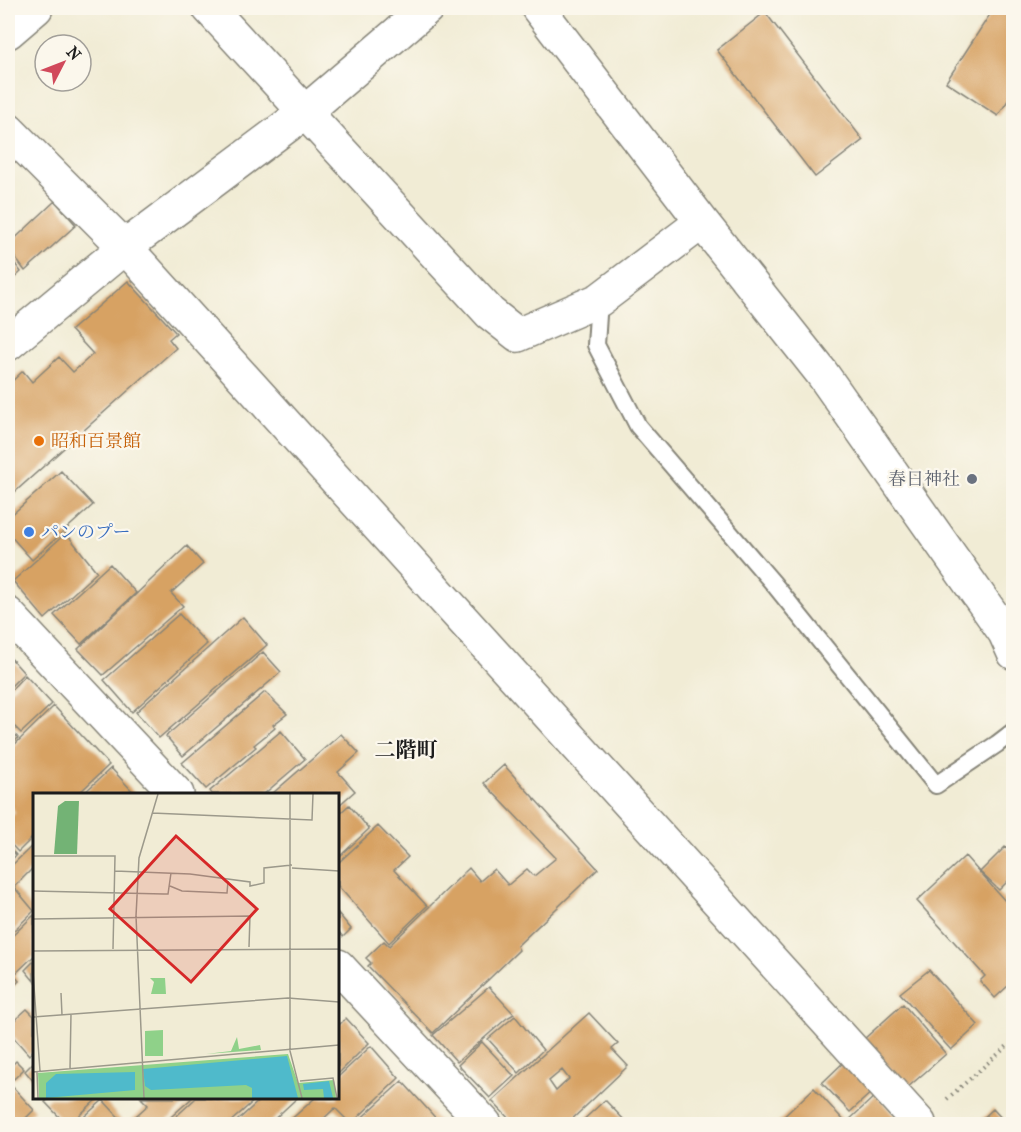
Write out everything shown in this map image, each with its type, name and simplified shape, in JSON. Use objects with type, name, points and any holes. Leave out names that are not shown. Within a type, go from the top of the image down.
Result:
[{"type":"street","points":[[8,32],[36,8]]},
{"type":"street","points":[[209,8],[489,313],[518,335],[599,300],[702,222]]},
{"type":"street","points":[[8,344],[125,248],[304,113],[428,8]]},
{"type":"street","points":[[538,8],[702,222],[821,372],[1005,633],[1014,653]]},
{"type":"street","points":[[8,130],[125,248],[919,1124]]},
{"type":"street","points":[[8,614],[175,793]]},
{"type":"street","points":[[339,967],[485,1125]]},
{"type":"lane","points":[[599,300],[596,345],[638,426],[772,583],[936,785],[1014,731]]},
{"type":"path","points":[[919,1124],[1014,1040]]},
{"type":"building","points":[[994,8],[1014,8],[1014,91],[998,116],[946,82]]},
{"type":"building","points":[[765,12],[863,140],[815,177],[717,50]]},
{"type":"building","points":[[55,201],[76,225],[25,271],[8,245]]},
{"type":"building","points":[[8,254],[21,272],[8,284]]},
{"type":"building","name":"昭和百景館","points":[[128,281],[176,333],[169,339],[176,348],[8,498],[8,385],[23,371],[32,382],[59,357],[73,372],[93,354],[71,330]]},
{"type":"building","points":[[61,471],[93,505],[32,560],[8,533],[8,518]]},
{"type":"building","points":[[66,533],[97,572],[45,619],[13,581]]},
{"type":"building","points":[[187,546],[203,564],[171,593],[183,606],[103,675],[78,649]]},
{"type":"building","points":[[110,564],[136,593],[81,644],[54,615]]},
{"type":"building","points":[[179,614],[207,644],[132,712],[104,680]]},
{"type":"building","points":[[243,617],[267,645],[159,738],[136,712]]},
{"type":"building","points":[[263,652],[281,672],[183,756],[166,736]]},
{"type":"building","points":[[8,655],[24,673],[8,689]]},
{"type":"building","points":[[25,675],[52,704],[21,733],[8,720],[8,693]]},
{"type":"building","points":[[265,692],[287,714],[273,725],[275,728],[254,745],[256,747],[206,789],[182,763]]},
{"type":"building","points":[[54,706],[109,765],[79,793],[33,793],[33,837],[18,852],[8,841],[8,819],[15,812],[8,804],[10,797],[8,794],[8,751]]},
{"type":"building","points":[[8,726],[18,738],[8,748]]},
{"type":"building","points":[[281,731],[305,759],[265,793],[211,793],[210,791]]},
{"type":"building","points":[[341,734],[359,753],[338,772],[355,791],[339,805],[339,793],[273,793]]},
{"type":"building","points":[[504,765],[598,869],[517,946],[519,950],[433,1033],[368,966],[371,963],[366,958],[384,941],[389,946],[469,868],[480,881],[494,869],[508,885],[527,869],[534,876],[556,858],[484,783]]},
{"type":"building","points":[[111,768],[134,793],[84,793]]},
{"type":"building","points":[[349,805],[369,829],[339,857],[339,814]]},
{"type":"building","points":[[378,826],[408,857],[394,870],[427,906],[389,943],[339,887],[339,862]]},
{"type":"building","points":[[33,845],[33,868],[14,887],[33,912],[8,936],[8,869]]},
{"type":"building","points":[[8,846],[16,855],[8,864]]},
{"type":"building","points":[[1005,847],[1014,856],[1014,875],[999,890],[980,872]]},
{"type":"building","points":[[965,856],[1014,911],[1014,990],[1009,985],[995,998],[980,981],[985,976],[917,901]]},
{"type":"building","points":[[339,914],[351,929],[343,937],[339,932]]},
{"type":"building","points":[[33,916],[33,957],[14,975],[19,981],[8,992],[8,940]]},
{"type":"building","points":[[33,962],[33,980],[25,970]]},
{"type":"building","points":[[929,970],[978,1025],[951,1050],[900,993]]},
{"type":"building","points":[[489,987],[514,1014],[457,1062],[433,1035]]},
{"type":"building","points":[[903,1004],[946,1054],[907,1088],[864,1039]]},
{"type":"building","points":[[27,1009],[33,1015],[33,1051],[29,1055],[8,1031],[8,1026]]},
{"type":"building","points":[[589,1013],[618,1044],[612,1049],[628,1066],[567,1124],[514,1124],[492,1101]],"holes":[[[562,1070],[569,1079],[556,1091],[549,1081]]]},
{"type":"building","points":[[515,1016],[543,1050],[519,1073],[488,1039]]},
{"type":"building","points":[[346,1018],[369,1043],[339,1073],[339,1025]]},
{"type":"building","points":[[482,1042],[514,1076],[490,1098],[458,1065]]},
{"type":"building","points":[[371,1046],[399,1078],[351,1124],[335,1108],[318,1124],[286,1124],[314,1099],[339,1099],[339,1076]]},
{"type":"building","points":[[848,1058],[875,1089],[850,1112],[822,1083]]},
{"type":"building","points":[[16,1061],[24,1069],[14,1079],[8,1069]]},
{"type":"building","points":[[33,1063],[33,1081],[25,1071]]},
{"type":"building","points":[[402,1081],[441,1124],[355,1124]]},
{"type":"building","points":[[10,1084],[34,1110],[20,1124],[8,1124],[8,1086]]},
{"type":"building","points":[[814,1088],[847,1124],[776,1124]]},
{"type":"building","points":[[876,1095],[899,1121],[895,1124],[850,1124],[848,1121]]},
{"type":"building","points":[[49,1099],[97,1099],[70,1124],[66,1124],[45,1102]]},
{"type":"building","points":[[142,1099],[191,1099],[163,1124],[127,1124],[148,1105]]},
{"type":"building","points":[[195,1099],[256,1099],[228,1124],[168,1124]]},
{"type":"building","points":[[261,1099],[296,1099],[269,1124],[241,1124],[237,1121]]},
{"type":"building","points":[[103,1100],[125,1124],[76,1124]]},
{"type":"building","points":[[605,1100],[628,1124],[579,1124]]},
{"type":"building","points":[[993,1109],[1007,1124],[977,1124]]},
{"type":"place","name":"昭和百景館","points":[[39,441]]},
{"type":"place","name":"春日神社","points":[[972,479]]},
{"type":"place","name":"パンのプー","points":[[29,532]]},
{"type":"district","name":"二階町","points":[[406,750]]}]
